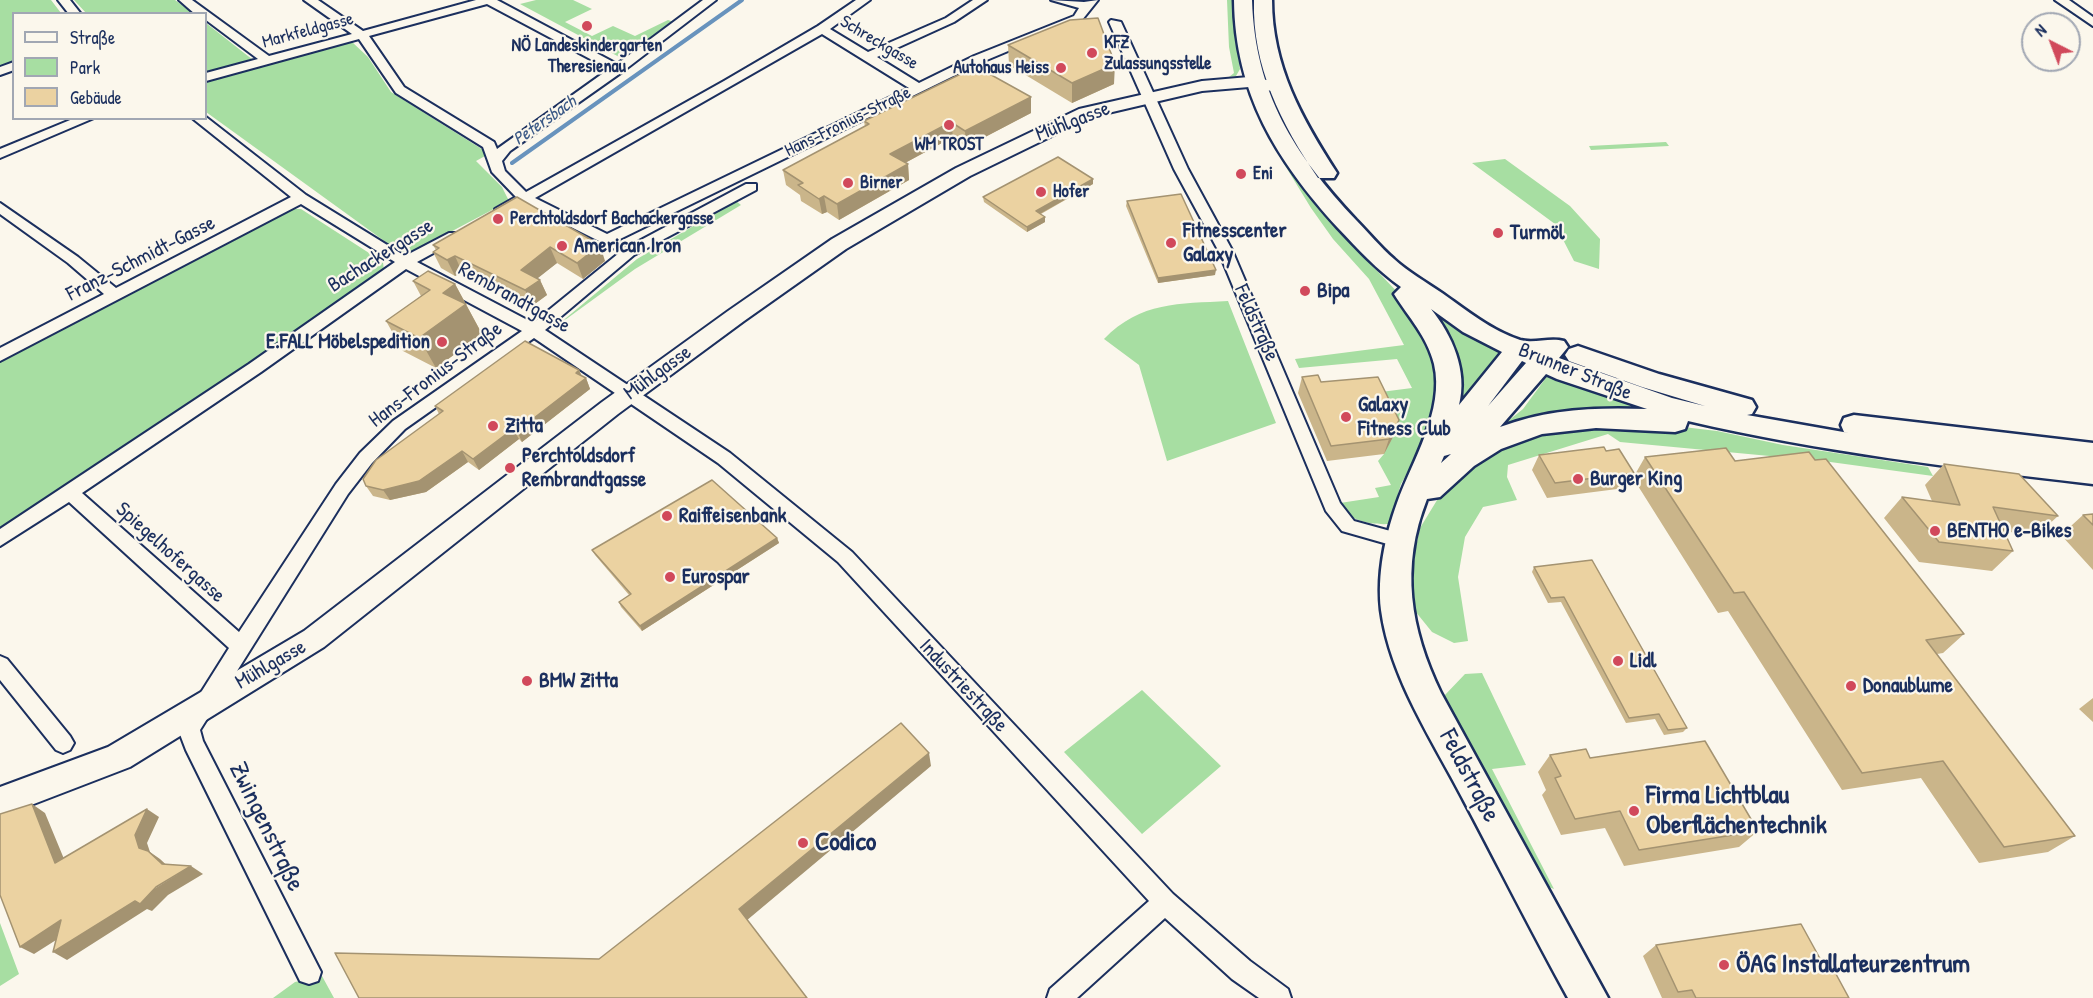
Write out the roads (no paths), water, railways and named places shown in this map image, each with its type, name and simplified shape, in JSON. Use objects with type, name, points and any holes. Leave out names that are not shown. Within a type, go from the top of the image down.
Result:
[{"type":"main road","name":"Brunner Straße","points":[[1243,0],[1245,46],[1264,87],[1281,140],[1301,172],[1338,219],[1380,260],[1444,308],[1518,350],[1551,354],[1748,408],[1876,428],[2093,453]]},
{"type":"main road","name":"Brunner Straße","points":[[1263,0],[1268,53],[1264,87],[1351,206],[1384,239],[1458,296],[1501,320],[1551,354],[1623,393],[1697,416],[1785,434],[1928,455],[2093,473]]},
{"type":"main road","points":[[1380,260],[1381,270],[1429,321],[1442,348],[1449,374],[1450,392],[1445,419],[1423,489]]},
{"type":"main road","points":[[1398,540],[1447,439],[1518,350]]},
{"type":"main road","points":[[1423,489],[1551,354]]},
{"type":"main road","points":[[1423,489],[1469,455],[1508,435],[1533,427],[1586,419],[1656,419],[1871,455],[1928,455]]},
{"type":"main road","name":"Feldstraße","points":[[1398,540],[1397,613],[1410,656],[1437,715],[1589,998]]},
{"type":"street","points":[[64,0],[74,12]]},
{"type":"street","points":[[185,0],[201,12]]},
{"type":"street","points":[[310,0],[363,36],[400,90],[489,145],[499,172],[524,198],[609,239],[629,252]]},
{"type":"street","points":[[489,0],[618,69]]},
{"type":"street","name":"Markfeldgasse","points":[[207,77],[489,0]]},
{"type":"street","points":[[496,159],[506,148],[618,69],[710,0]]},
{"type":"street","points":[[483,221],[822,28],[864,0]]},
{"type":"street","points":[[870,56],[950,20],[981,0]]},
{"type":"street","points":[[1057,0],[1090,4]]},
{"type":"street","points":[[2061,0],[2093,22]]},
{"type":"street","name":"Hans-Fronius-Straße","points":[[609,239],[978,59],[1078,18],[1090,4]]},
{"type":"street","points":[[207,16],[267,60]]},
{"type":"street","name":"Feldstraße","points":[[1115,22],[1181,169],[1225,250],[1266,343],[1332,506],[1348,526],[1398,540]]},
{"type":"street","name":"Schreckgasse","points":[[822,28],[918,88]]},
{"type":"street","name":"Mühlgasse","points":[[0,802],[78,776],[119,757],[314,639],[631,393],[839,244],[912,200],[1070,119],[1149,98],[1264,87]]},
{"type":"street","points":[[0,154],[83,120]]},
{"type":"street","name":"Rembrandtgasse","points":[[201,120],[302,198],[405,262],[534,330],[631,393]]},
{"type":"street","name":"Hans-Fronius-Straße","points":[[202,705],[342,489],[366,458],[399,425],[534,330],[629,252],[751,187]]},
{"type":"street","name":"Franz-Schmidt-Gasse","points":[[0,356],[302,198]]},
{"type":"street","points":[[0,207],[73,260],[116,296]]},
{"type":"street","name":"Bachackergasse","points":[[0,539],[71,493],[405,262],[463,231]]},
{"type":"street","name":"Industriestraße","points":[[631,393],[724,458],[845,557],[1165,902],[1241,970],[1279,998]]},
{"type":"street","name":"Spiegelhofergasse","points":[[71,493],[239,645]]},
{"type":"street","points":[[0,665],[63,743]]},
{"type":"street","name":"Mühlgasse","points":[[0,788],[77,760],[202,705]]},
{"type":"street","name":"Zwingenstraße","points":[[202,705],[189,729],[193,743],[309,972]]},
{"type":"street","points":[[1059,998],[1165,902]]},
{"type":"waterway","name":"Petersbach","points":[[512,163],[742,0]]},
{"type":"place","name":"NÖ Landeskindergarten Theresienau","points":[[587,26]]},
{"type":"place","name":"KFZ Zulassungsstelle","points":[[1092,53]]},
{"type":"place","name":"Autohaus Heiss","points":[[1061,68]]},
{"type":"place","name":"WM TROST","points":[[949,125]]},
{"type":"place","name":"Eni","points":[[1241,174]]},
{"type":"place","name":"Birner","points":[[848,183]]},
{"type":"place","name":"Hofer","points":[[1041,192]]},
{"type":"place","name":"Perchtoldsdorf Bachackergasse","points":[[498,219]]},
{"type":"place","name":"Turmöl","points":[[1498,233]]},
{"type":"place","name":"Fitnesscenter Galaxy","points":[[1171,243]]},
{"type":"place","name":"American Iron","points":[[562,246]]},
{"type":"place","name":"Bipa","points":[[1305,291]]},
{"type":"place","name":"E.FALL Möbelspedition","points":[[442,342]]},
{"type":"place","name":"Galaxy Fitness Club","points":[[1346,417]]},
{"type":"place","name":"Zitta","points":[[493,426]]},
{"type":"place","name":"Perchtoldsdorf Rembrandtgasse","points":[[510,468]]},
{"type":"place","name":"Burger King","points":[[1578,479]]},
{"type":"place","name":"Raiffeisenbank","points":[[667,516]]},
{"type":"place","name":"BENTHO e-Bikes","points":[[1935,531]]},
{"type":"place","name":"Eurospar","points":[[670,577]]},
{"type":"place","name":"Lidl","points":[[1618,661]]},
{"type":"place","name":"BMW Zitta","points":[[527,681]]},
{"type":"place","name":"Donaublume","points":[[1851,686]]},
{"type":"place","name":"Firma Lichtblau Oberflächentechnik","points":[[1634,811]]},
{"type":"place","name":"Codico","points":[[803,843]]},
{"type":"place","name":"ÖAG Installateurzentrum","points":[[1724,965]]}]
